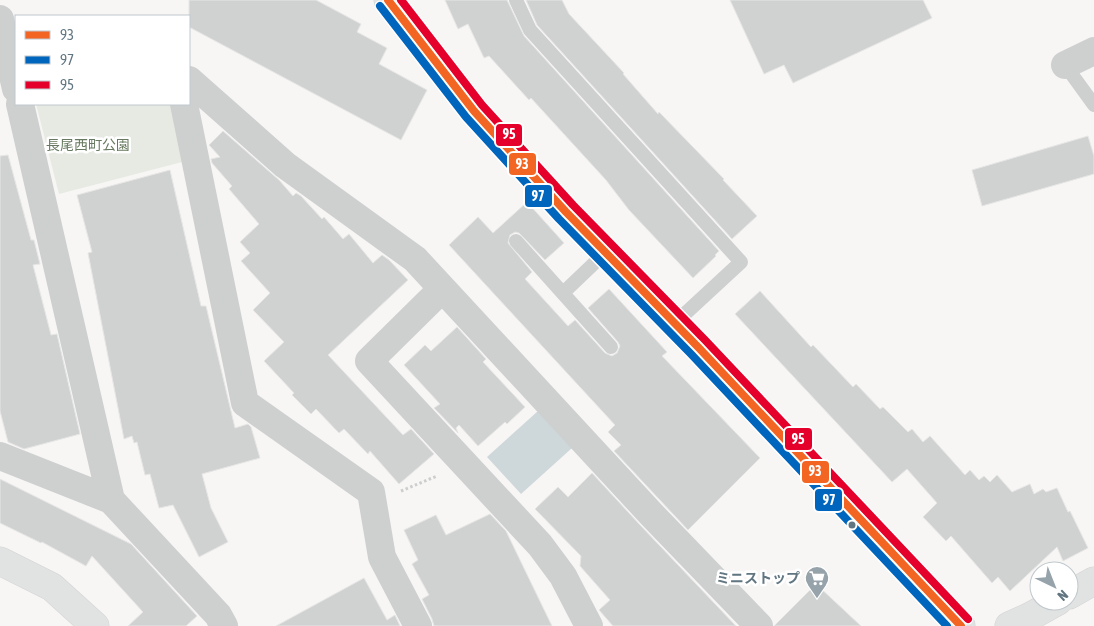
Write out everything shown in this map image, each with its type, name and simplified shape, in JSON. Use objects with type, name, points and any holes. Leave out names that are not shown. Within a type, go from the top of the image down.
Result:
[{"type":"street","points":[[388,0],[474,111],[566,212],[675,323],[961,626]]},
{"type":"street","points":[[0,12],[15,18]]},
{"type":"street","points":[[0,19],[15,85]]},
{"type":"street","points":[[1065,65],[1094,51]]},
{"type":"street","points":[[190,81],[285,165],[415,259],[652,515],[759,626]]},
{"type":"street","points":[[20,105],[111,500]]},
{"type":"street","points":[[184,105],[245,403],[371,492],[382,557],[418,626]]},
{"type":"street","points":[[442,289],[369,361],[546,552],[563,576],[589,626]]},
{"type":"street","points":[[0,456],[111,500],[218,615],[224,626]]},
{"type":"street","points":[[0,562],[52,587],[95,626]]},
{"type":"street","points":[[1079,589],[1094,581]]},
{"type":"street","points":[[1009,626],[1040,611]]},
{"type":"lane","points":[[516,0],[530,30],[740,262],[675,323]]},
{"type":"lane","points":[[1065,65],[1094,105]]},
{"type":"lane","points":[[516,241],[612,347]]},
{"type":"lane","points":[[563,293],[606,252]]},
{"type":"path","points":[[373,502],[465,464]]},
{"type":"green space","name":"長尾西町公園","points":[[36,105],[171,105],[186,161],[59,194]]},
{"type":"shaded area","points":[[538,411],[572,448],[521,494],[487,457]]},
{"type":"building","points":[[189,0],[316,0],[361,24],[357,32],[387,48],[379,64],[427,90],[401,140],[190,28]]},
{"type":"building","points":[[445,0],[507,0],[524,36],[719,251],[716,256],[693,278],[629,210],[606,180],[531,98],[529,100],[489,56],[484,58],[468,24],[458,29]]},
{"type":"building","points":[[526,0],[562,0],[569,14],[624,73],[658,114],[659,112],[757,216],[732,239],[537,25]]},
{"type":"building","points":[[730,0],[923,0],[932,18],[793,83],[784,65],[764,74]]},
{"type":"building","points":[[223,131],[279,180],[293,196],[296,193],[301,196],[322,219],[324,217],[343,239],[349,234],[373,263],[382,255],[408,280],[328,355],[403,435],[411,429],[434,454],[399,484],[370,451],[368,454],[344,429],[339,433],[316,409],[311,414],[292,395],[294,393],[264,361],[284,342],[253,310],[270,293],[241,261],[250,253],[240,242],[259,224],[229,189],[232,186],[212,163],[211,159],[220,157],[209,145]]},
{"type":"building","points":[[1088,136],[1094,156],[1094,174],[982,206],[972,170]]},
{"type":"building","points":[[8,155],[31,240],[34,240],[40,264],[33,265],[51,335],[57,334],[80,434],[24,449],[8,442],[0,411],[0,156]]},
{"type":"building","points":[[170,170],[201,306],[206,306],[235,428],[248,424],[251,427],[260,458],[202,474],[211,508],[228,542],[199,557],[173,505],[159,508],[150,474],[145,475],[137,442],[134,443],[132,436],[124,439],[88,253],[92,252],[77,195]]},
{"type":"building","points":[[527,202],[564,243],[545,260],[519,233],[515,232],[510,235],[508,243],[532,272],[525,279],[568,326],[575,320],[605,353],[612,356],[617,353],[620,346],[618,342],[588,308],[609,289],[667,352],[662,356],[760,458],[688,530],[614,451],[621,445],[608,432],[615,425],[449,245],[478,217],[493,233]]},
{"type":"building","points":[[760,291],[811,347],[813,345],[853,387],[856,384],[880,409],[883,407],[908,432],[912,429],[923,442],[930,436],[965,475],[970,470],[979,480],[984,476],[990,482],[997,475],[1012,492],[1030,484],[1034,494],[1043,489],[1046,492],[1057,488],[1088,548],[1063,561],[1057,547],[1042,561],[1029,561],[1029,573],[1010,591],[998,577],[992,583],[951,536],[946,541],[923,517],[937,503],[907,469],[892,482],[735,314]]},
{"type":"building","points":[[457,327],[486,359],[483,362],[525,407],[507,424],[505,422],[478,446],[459,425],[456,428],[458,433],[434,408],[440,404],[404,365],[425,345],[431,351]]},
{"type":"building","points":[[592,473],[736,626],[613,626],[599,610],[610,600],[580,566],[581,556],[535,509],[558,487],[568,497]]},
{"type":"building","points":[[0,479],[131,544],[197,616],[186,626],[128,626],[143,612],[92,556],[86,566],[42,542],[0,523]]},
{"type":"building","points":[[490,514],[506,531],[552,626],[434,626],[422,599],[429,595],[412,564],[418,560],[404,530],[436,515],[446,535]]},
{"type":"building","points":[[364,578],[387,620],[395,615],[400,626],[276,626]]},
{"type":"building","name":"ミニストップ","points":[[816,584],[861,626],[774,626]]},
{"type":"transit line","name":"93","points":[[388,0],[474,111],[566,212],[698,347],[961,626]]},
{"type":"transit line","name":"95","points":[[401,0],[482,105],[573,205],[705,340],[968,619]]},
{"type":"transit line","name":"97","points":[[380,6],[466,117],[559,219],[691,354],[947,626]]},
{"type":"place","name":"ミニストップ","points":[[817,599]]}]
